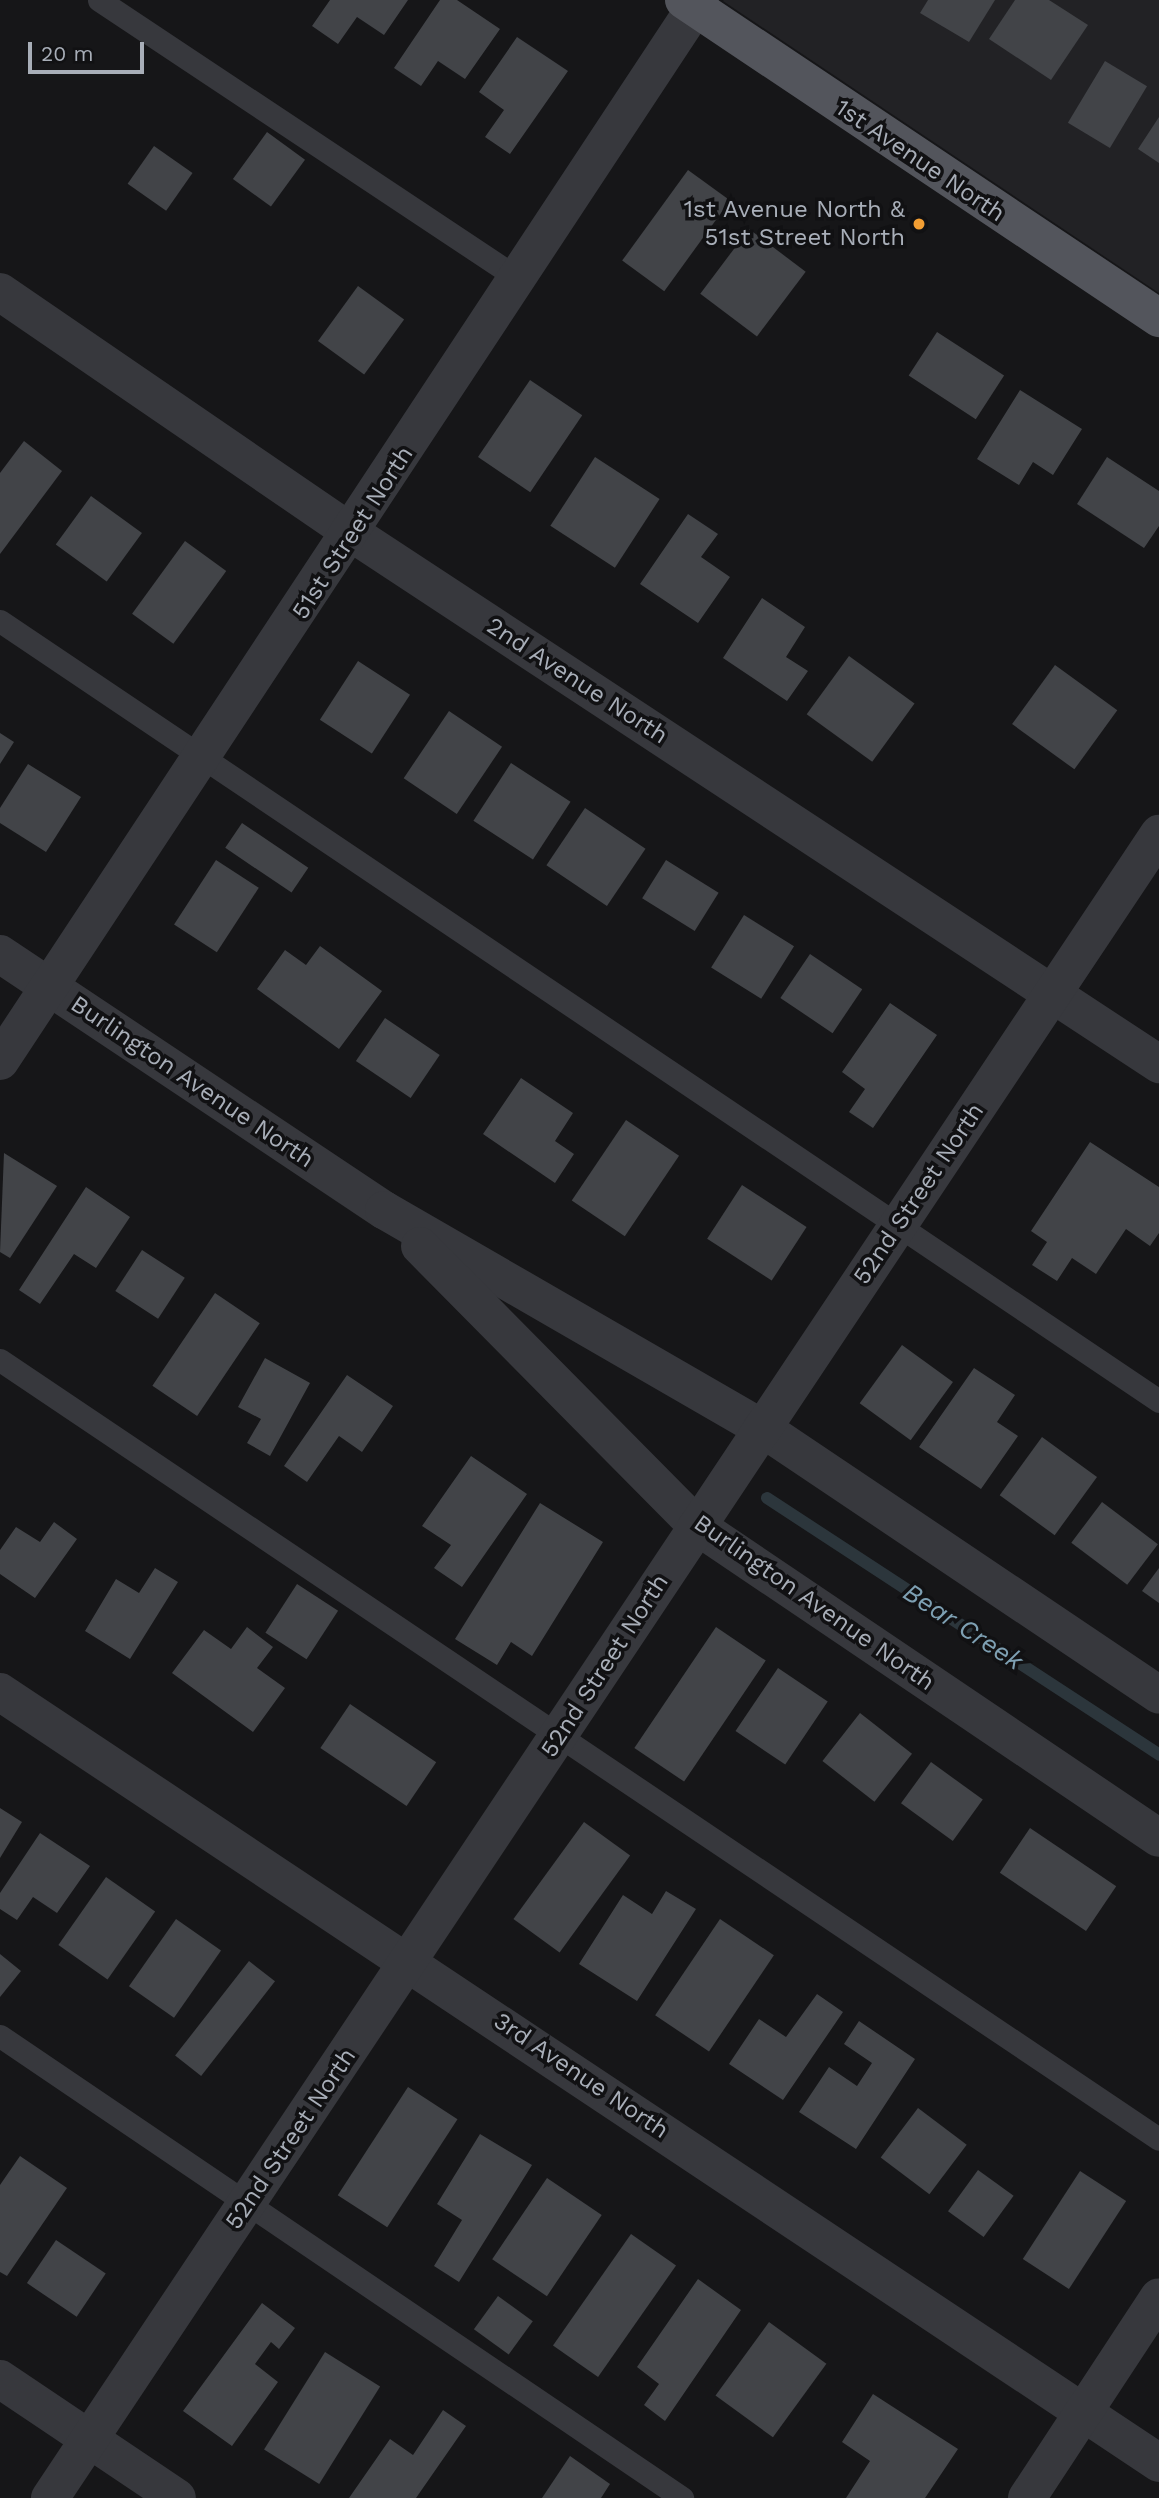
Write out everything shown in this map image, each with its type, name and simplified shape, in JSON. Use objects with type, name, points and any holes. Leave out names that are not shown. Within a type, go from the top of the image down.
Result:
[{"type":"main road","name":"1st Avenue North","points":[[693,3],[1159,318]]},
{"type":"street","name":"51st Street North","points":[[0,1061],[353,534],[519,279],[693,3]]},
{"type":"street","name":"2nd Avenue North","points":[[0,292],[353,534],[1159,1065]]},
{"type":"street","name":"52nd Street North","points":[[50,2498],[411,1962],[697,1526],[1159,834]]},
{"type":"street","name":"Burlington Avenue North","points":[[0,954],[384,1209],[762,1428],[1159,1695]]},
{"type":"street","name":"Burlington Avenue North","points":[[384,1209],[697,1526],[1159,1838]]},
{"type":"street","name":"3rd Avenue North","points":[[0,1692],[411,1962],[1159,2463]]},
{"type":"street","points":[[1027,2498],[1159,2297]]},
{"type":"street","points":[[0,2379],[177,2498]]},
{"type":"lane","points":[[99,0],[519,279]]},
{"type":"lane","points":[[0,621],[202,760],[1159,1401]]},
{"type":"lane","points":[[0,1360],[1159,2139]]},
{"type":"lane","points":[[0,2036],[682,2498]]},
{"type":"shaded area","points":[[724,0],[1159,0],[1159,293],[723,1]]},
{"type":"building","points":[[330,0],[408,0],[384,35],[357,17],[338,44],[312,26]]},
{"type":"building","points":[[440,0],[457,0],[500,29],[465,79],[438,61],[421,86],[394,68]]},
{"type":"building","points":[[928,0],[995,0],[969,42],[920,13]]},
{"type":"building","points":[[1015,0],[1049,0],[1088,25],[1051,80],[989,39]]},
{"type":"building","points":[[517,37],[568,71],[510,154],[485,137],[504,110],[479,92]]},
{"type":"building","points":[[1105,61],[1147,86],[1110,148],[1068,123]]},
{"type":"building","points":[[1159,117],[1159,163],[1138,149]]},
{"type":"building","points":[[267,132],[305,160],[271,207],[233,179]]},
{"type":"building","points":[[154,146],[193,173],[166,211],[128,184]]},
{"type":"building","points":[[688,170],[730,201],[664,291],[622,261]]},
{"type":"building","points":[[749,229],[806,272],[757,336],[700,294]]},
{"type":"building","points":[[358,286],[404,320],[364,375],[318,341]]},
{"type":"building","points":[[937,332],[1004,376],[976,419],[909,376]]},
{"type":"building","points":[[530,380],[582,415],[530,492],[478,457]]},
{"type":"building","points":[[1020,390],[1082,429],[1053,475],[1033,462],[1019,485],[977,459]]},
{"type":"building","points":[[24,441],[62,471],[0,554],[0,473]]},
{"type":"building","points":[[595,457],[660,499],[615,568],[550,526]]},
{"type":"building","points":[[1107,457],[1159,491],[1159,526],[1144,548],[1077,504]]},
{"type":"building","points":[[91,496],[142,533],[107,582],[56,545]]},
{"type":"building","points":[[688,514],[718,534],[701,557],[730,577],[698,623],[640,584]]},
{"type":"building","points":[[185,541],[226,571],[173,644],[132,614]]},
{"type":"building","points":[[762,598],[805,627],[786,657],[808,671],[787,701],[723,658]]},
{"type":"building","points":[[849,656],[915,704],[872,762],[807,714]]},
{"type":"building","points":[[358,661],[410,695],[372,753],[320,720]]},
{"type":"building","points":[[1055,665],[1117,710],[1074,769],[1012,724]]},
{"type":"building","points":[[449,711],[502,747],[457,814],[404,778]]},
{"type":"building","points":[[0,733],[14,742],[0,764]]},
{"type":"building","points":[[511,763],[571,802],[533,860],[473,821]]},
{"type":"building","points":[[28,764],[81,797],[46,852],[0,823],[0,808]]},
{"type":"building","points":[[585,808],[646,849],[607,906],[546,865]]},
{"type":"building","points":[[242,823],[308,868],[292,893],[225,848]]},
{"type":"building","points":[[216,860],[259,888],[217,952],[174,925]]},
{"type":"building","points":[[666,860],[719,893],[695,931],[642,898]]},
{"type":"building","points":[[744,915],[794,946],[761,999],[711,968]]},
{"type":"building","points":[[320,946],[382,991],[339,1049],[257,989],[285,950],[306,965]]},
{"type":"building","points":[[810,954],[862,989],[833,1033],[780,998]]},
{"type":"building","points":[[890,1003],[937,1035],[873,1128],[849,1112],[865,1089],[842,1072]]},
{"type":"building","points":[[385,1018],[440,1055],[411,1098],[356,1061]]},
{"type":"building","points":[[521,1078],[573,1113],[555,1141],[574,1154],[555,1183],[483,1134]]},
{"type":"building","points":[[626,1120],[679,1156],[625,1236],[572,1200]]},
{"type":"building","points":[[1090,1142],[1159,1187],[1159,1233],[1150,1246],[1126,1229],[1096,1274],[1072,1258],[1057,1281],[1032,1265],[1047,1242],[1031,1231]]},
{"type":"building","points":[[4,1153],[57,1186],[10,1258],[0,1252]]},
{"type":"building","points":[[742,1185],[807,1227],[772,1281],[707,1239]]},
{"type":"building","points":[[86,1187],[130,1217],[96,1268],[74,1254],[40,1304],[19,1290]]},
{"type":"building","points":[[142,1250],[185,1278],[158,1319],[115,1291]]},
{"type":"building","points":[[215,1293],[260,1323],[197,1416],[152,1386]]},
{"type":"building","points":[[902,1345],[953,1382],[911,1440],[860,1403]]},
{"type":"building","points":[[265,1358],[310,1383],[270,1456],[247,1443],[261,1419],[238,1407]]},
{"type":"building","points":[[974,1368],[1015,1395],[997,1422],[1018,1436],[981,1489],[919,1447]]},
{"type":"building","points":[[347,1375],[393,1406],[362,1452],[339,1436],[307,1482],[284,1466]]},
{"type":"building","points":[[1042,1437],[1097,1477],[1055,1535],[1000,1495]]},
{"type":"building","points":[[471,1456],[527,1494],[462,1587],[434,1568],[451,1545],[422,1526]]},
{"type":"building","points":[[1102,1502],[1158,1544],[1127,1585],[1071,1543]]},
{"type":"building","points":[[540,1503],[603,1542],[532,1656],[511,1642],[497,1665],[455,1639]]},
{"type":"building","points":[[54,1522],[77,1539],[35,1598],[0,1574],[0,1550],[16,1527],[40,1542]]},
{"type":"building","points":[[155,1568],[178,1582],[130,1659],[85,1631],[116,1579],[139,1593]]},
{"type":"building","points":[[1159,1568],[1159,1603],[1142,1591]]},
{"type":"building","points":[[297,1584],[338,1611],[307,1659],[265,1633]]},
{"type":"building","points":[[247,1627],[273,1647],[257,1668],[285,1688],[253,1732],[172,1673],[204,1630],[231,1649]]},
{"type":"building","points":[[716,1627],[766,1661],[684,1782],[634,1748]]},
{"type":"building","points":[[778,1668],[828,1702],[785,1765],[736,1731]]},
{"type":"building","points":[[350,1704],[436,1762],[407,1806],[320,1748]]},
{"type":"building","points":[[860,1713],[912,1754],[874,1802],[822,1761]]},
{"type":"building","points":[[931,1762],[983,1800],[953,1841],[901,1803]]},
{"type":"building","points":[[0,1808],[22,1822],[0,1858]]},
{"type":"building","points":[[584,1822],[630,1856],[560,1953],[513,1919]]},
{"type":"building","points":[[1030,1828],[1116,1886],[1086,1931],[1000,1873]]},
{"type":"building","points":[[40,1833],[90,1866],[57,1913],[33,1897],[17,1920],[0,1909],[0,1893]]},
{"type":"building","points":[[106,1877],[155,1911],[108,1979],[58,1945]]},
{"type":"building","points":[[666,1891],[696,1909],[637,2001],[579,1964],[623,1895],[652,1914]]},
{"type":"building","points":[[176,1919],[221,1951],[174,2018],[129,1986]]},
{"type":"building","points":[[720,1919],[774,1955],[709,2052],[655,2015]]},
{"type":"building","points":[[0,1954],[21,1971],[0,1997]]},
{"type":"building","points":[[249,1961],[275,1981],[201,2076],[175,2056]]},
{"type":"building","points":[[817,1994],[843,2012],[783,2100],[729,2064],[759,2019],[786,2037]]},
{"type":"building","points":[[859,2021],[915,2059],[856,2149],[799,2112],[829,2067],[857,2086],[872,2063],[844,2044]]},
{"type":"building","points":[[408,2087],[457,2119],[387,2227],[338,2195]]},
{"type":"building","points":[[918,2108],[967,2145],[929,2194],[881,2158]]},
{"type":"building","points":[[480,2134],[532,2165],[459,2282],[434,2266],[462,2220],[437,2204]]},
{"type":"building","points":[[20,2156],[67,2188],[7,2276],[0,2272],[0,2185]]},
{"type":"building","points":[[978,2170],[1014,2196],[984,2237],[948,2211]]},
{"type":"building","points":[[1080,2171],[1126,2201],[1069,2289],[1023,2259]]},
{"type":"building","points":[[547,2178],[602,2215],[547,2296],[492,2259]]},
{"type":"building","points":[[631,2234],[676,2266],[598,2377],[553,2345]]},
{"type":"building","points":[[56,2240],[106,2274],[77,2317],[27,2283]]},
{"type":"building","points":[[698,2279],[741,2310],[665,2421],[644,2405],[659,2384],[637,2367]]},
{"type":"building","points":[[498,2296],[533,2321],[509,2354],[474,2329]]},
{"type":"building","points":[[262,2303],[295,2328],[279,2349],[271,2342],[255,2364],[278,2382],[232,2446],[183,2411]]},
{"type":"building","points":[[769,2322],[826,2364],[773,2437],[716,2396]]},
{"type":"building","points":[[325,2352],[380,2386],[319,2484],[264,2450]]},
{"type":"building","points":[[873,2394],[958,2449],[925,2498],[846,2498],[870,2461],[842,2442]]},
{"type":"building","points":[[443,2410],[466,2426],[416,2498],[349,2498],[390,2439],[413,2455]]},
{"type":"building","points":[[570,2456],[610,2484],[601,2498],[542,2498]]},
{"type":"waterway","name":"Bear Creek","points":[[767,1498],[1159,1755]]},
{"type":"place","name":"1st Avenue North & 51st Street North","points":[[919,224]]}]
